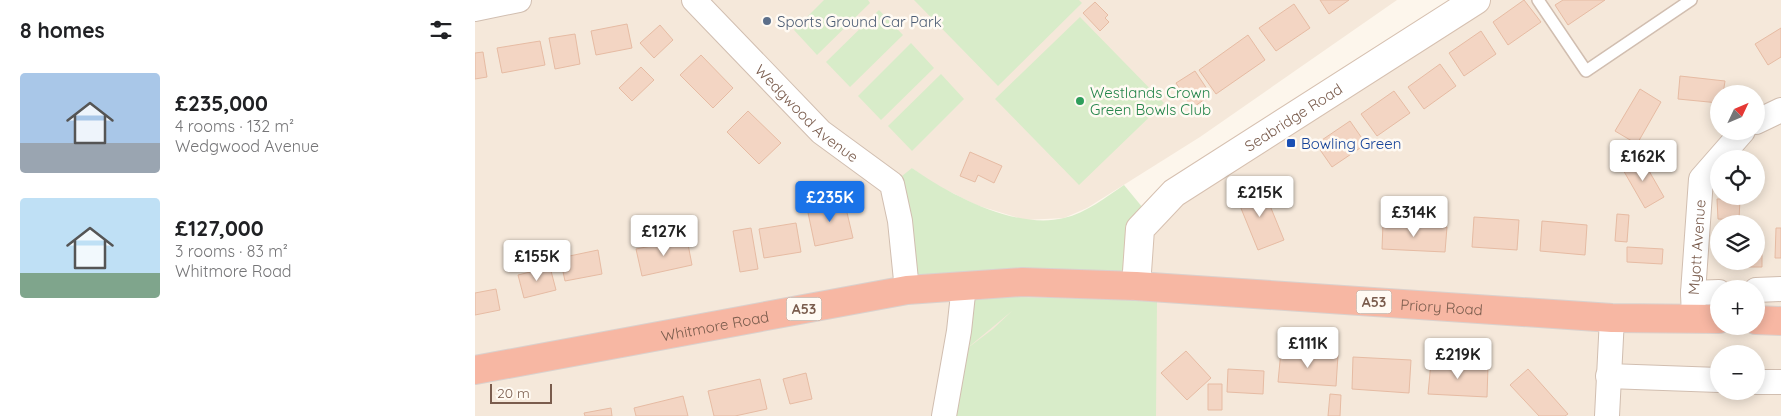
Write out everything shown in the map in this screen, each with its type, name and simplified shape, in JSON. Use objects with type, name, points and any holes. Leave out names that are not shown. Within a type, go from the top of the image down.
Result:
[{"type":"highway","name":"Whitmore Road","points":[[475,370],[907,290],[1022,282],[1136,286]]},
{"type":"highway","name":"Priory Road","points":[[1136,286],[1612,318],[1702,310]]},
{"type":"highway","points":[[1765,320],[1781,321]]},
{"type":"main road","name":"Seabridge Road","points":[[1136,286],[1140,229],[1174,193],[1476,0]]},
{"type":"street","points":[[475,9],[519,0]]},
{"type":"street","name":"Wedgwood Avenue","points":[[694,0],[821,132],[892,184],[901,220],[907,290]]},
{"type":"street","points":[[1765,118],[1781,110]]},
{"type":"street","name":"Myott Avenue","points":[[1702,310],[1701,179],[1735,140]]},
{"type":"street","points":[[944,416],[959,331],[964,285]]},
{"type":"street","points":[[1765,290],[1781,289]]},
{"type":"street","points":[[1607,416],[1612,318]]},
{"type":"street","points":[[1608,376],[1710,380]]},
{"type":"street","points":[[1765,382],[1781,382]]},
{"type":"lane","points":[[1537,0],[1586,71],[1691,0]]},
{"type":"shaded area","points":[[519,0],[1397,0],[1200,137],[1087,208],[1064,218],[1025,220],[976,205],[931,182],[912,168],[900,221],[1140,229],[1476,0],[1781,0],[1781,416],[475,416],[475,9]]},
{"type":"green space","points":[[824,0],[868,0],[870,3],[817,55],[794,30]]},
{"type":"green space","points":[[914,0],[1079,0],[1082,3],[998,86]]},
{"type":"green space","points":[[879,10],[903,35],[850,87],[826,62]]},
{"type":"green space","name":"Westlands Crown Green Bowls Club","points":[[1080,17],[1164,103],[1079,185],[995,99]]},
{"type":"green space","points":[[911,43],[934,68],[881,120],[858,96]]},
{"type":"green space","points":[[941,74],[964,99],[912,151],[888,126]]},
{"type":"green space","points":[[912,168],[964,199],[1005,215],[1025,219],[1045,220],[1072,216],[1124,185],[1143,208],[1136,286],[907,290],[892,184]]},
{"type":"green space","points":[[981,296],[1157,301],[1156,416],[944,416],[971,301]],"holes":[[[1012,311],[993,329],[965,350]]]},
{"type":"building","points":[[1320,0],[1349,0],[1329,14]]},
{"type":"building","points":[[1524,0],[1541,22],[1508,45],[1493,22]]},
{"type":"building","points":[[1563,0],[1605,0],[1568,25],[1555,5]]},
{"type":"building","points":[[1095,2],[1108,15],[1105,18],[1109,22],[1100,31],[1083,13]]},
{"type":"building","points":[[1294,4],[1310,28],[1276,51],[1259,28]]},
{"type":"building","points":[[627,24],[632,48],[596,55],[591,31]]},
{"type":"building","points":[[660,25],[673,40],[654,58],[640,43]]},
{"type":"building","points":[[1781,28],[1781,57],[1768,65],[1755,44]]},
{"type":"building","points":[[1481,31],[1496,54],[1464,76],[1449,53]]},
{"type":"building","points":[[575,34],[580,64],[555,69],[549,38]]},
{"type":"building","points":[[1248,35],[1265,60],[1216,94],[1199,70]]},
{"type":"building","points":[[540,41],[545,65],[502,73],[497,48]]},
{"type":"building","points":[[483,52],[487,77],[475,79],[475,53]]},
{"type":"building","points":[[701,55],[733,88],[713,108],[680,75]]},
{"type":"building","points":[[1440,64],[1456,86],[1424,109],[1408,87]]},
{"type":"building","points":[[641,67],[654,80],[632,101],[619,88]]},
{"type":"building","points":[[1195,71],[1211,95],[1192,108],[1176,83]]},
{"type":"building","points":[[1680,76],[1725,81],[1724,85],[1710,85],[1710,102],[1678,99]]},
{"type":"building","points":[[1640,89],[1661,102],[1637,144],[1615,131]]},
{"type":"building","points":[[1394,91],[1410,113],[1377,136],[1361,114]]},
{"type":"building","points":[[748,111],[781,143],[759,164],[727,132]]},
{"type":"building","points":[[1350,121],[1366,144],[1332,167],[1316,144]]},
{"type":"building","points":[[970,152],[1002,166],[994,183],[978,175],[975,182],[960,176]]},
{"type":"building","points":[[1641,157],[1664,197],[1645,208],[1622,168]]},
{"type":"building","points":[[1262,186],[1284,240],[1258,250],[1236,196]]},
{"type":"building","points":[[844,200],[853,238],[815,246],[807,208]]},
{"type":"building","points":[[1717,205],[1740,205],[1739,215],[1718,215]]},
{"type":"building","points":[[1617,214],[1629,215],[1627,242],[1615,241]]},
{"type":"building","points":[[1474,217],[1519,220],[1517,250],[1472,247]]},
{"type":"building","points":[[1542,221],[1587,225],[1585,255],[1540,251]]},
{"type":"building","points":[[796,223],[801,252],[764,258],[759,229]]},
{"type":"building","points":[[1383,223],[1447,227],[1445,252],[1382,249]]},
{"type":"building","points":[[751,228],[758,269],[740,272],[733,231]]},
{"type":"building","points":[[1776,228],[1781,228],[1781,258],[1775,258]]},
{"type":"building","points":[[687,239],[692,265],[642,276],[636,249]]},
{"type":"building","points":[[1627,247],[1663,249],[1662,264],[1627,262]]},
{"type":"building","points":[[598,250],[602,274],[565,281],[560,258]]},
{"type":"building","points":[[550,267],[556,290],[524,298],[518,275]]},
{"type":"building","points":[[496,289],[500,310],[475,315],[475,293]]},
{"type":"building","points":[[1186,351],[1211,378],[1187,400],[1161,373]]},
{"type":"building","points":[[1281,351],[1338,355],[1336,386],[1278,382]]},
{"type":"building","points":[[1353,357],[1411,360],[1409,393],[1352,389]]},
{"type":"building","points":[[1431,362],[1488,366],[1487,397],[1428,394]]},
{"type":"building","points":[[1228,369],[1264,371],[1263,394],[1227,392]]},
{"type":"building","points":[[1528,369],[1568,414],[1565,416],[1539,416],[1510,385]]},
{"type":"building","points":[[806,373],[812,399],[790,404],[783,379]]},
{"type":"building","points":[[760,379],[767,409],[735,416],[714,416],[708,391]]},
{"type":"building","points":[[1208,384],[1222,384],[1222,410],[1208,410]]},
{"type":"building","points":[[1330,394],[1341,395],[1340,416],[1328,416]]},
{"type":"building","points":[[683,396],[688,416],[636,416],[634,408]]},
{"type":"building","points":[[611,408],[612,416],[585,416],[584,413]]},
{"type":"place","name":"Sports Ground Car Park","points":[[767,21]]},
{"type":"place","name":"Westlands Crown Green Bowls Club","points":[[1080,101]]},
{"type":"place","name":"Bowling Green","points":[[1291,143]]}]
